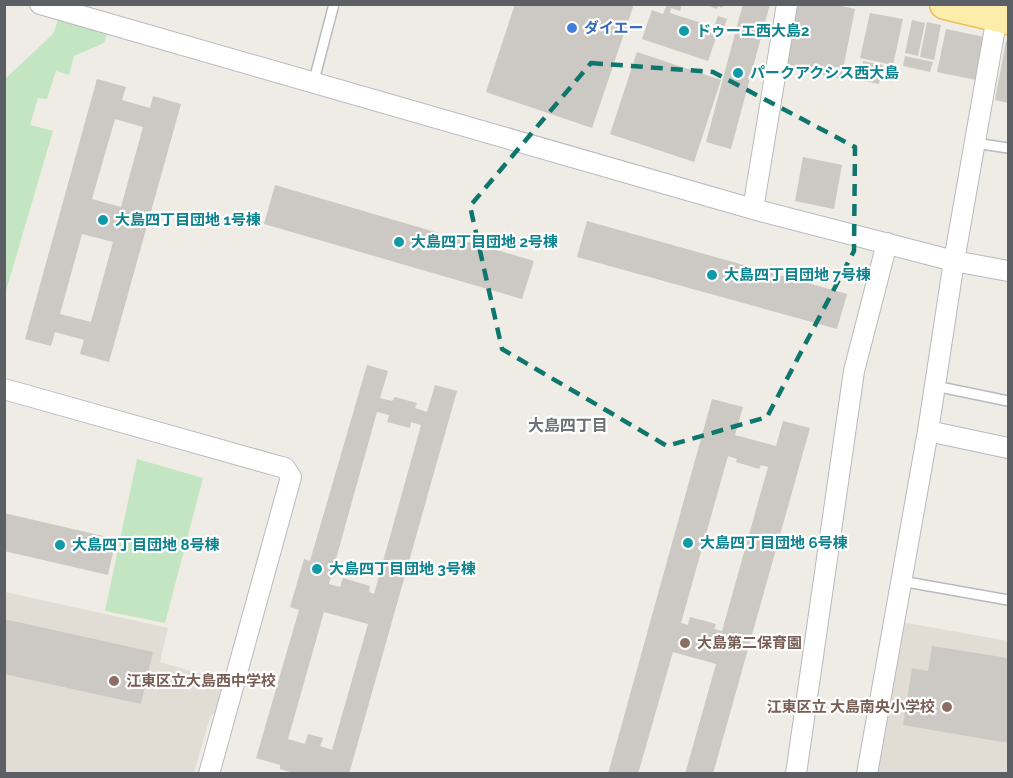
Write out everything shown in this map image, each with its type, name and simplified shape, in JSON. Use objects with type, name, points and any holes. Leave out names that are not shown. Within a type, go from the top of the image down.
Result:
[{"type":"main road","points":[[945,4],[1002,13]]},
{"type":"street","points":[[40,4],[753,209],[954,261],[1008,271]]},
{"type":"street","points":[[753,209],[787,4]]},
{"type":"street","points":[[867,774],[928,431],[954,261],[975,143],[1002,13]]},
{"type":"street","points":[[796,774],[854,371],[887,243]]},
{"type":"street","points":[[4,389],[285,468],[291,477],[209,774]]},
{"type":"street","points":[[928,431],[1008,448]]},
{"type":"lane","points":[[313,84],[334,4]]},
{"type":"lane","points":[[975,143],[1008,148]]},
{"type":"lane","points":[[934,386],[1008,401]]},
{"type":"lane","points":[[901,582],[1008,600]]},
{"type":"highlighted area","points":[[591,63],[713,72],[855,147],[854,251],[767,417],[667,446],[502,349],[470,206]]},
{"type":"shaded area","name":"江東区立大島西中学校","points":[[5,592],[168,628],[160,662],[222,680],[223,683],[215,712],[210,717],[194,773],[5,774]]},
{"type":"shaded area","name":"江東区立 大島南央小学校","points":[[901,622],[1008,641],[1008,773],[874,774]]},
{"type":"green space","points":[[59,17],[107,33],[104,43],[74,56],[69,75],[56,71],[47,99],[38,98],[30,125],[53,131],[5,294],[5,79],[53,34]]},
{"type":"green space","points":[[137,459],[203,478],[165,623],[105,611]]},
{"type":"building","points":[[515,4],[634,4],[592,128],[486,92]]},
{"type":"building","name":"ドゥーエ西大島2","points":[[667,4],[682,4],[680,11],[671,8],[670,13],[714,27],[718,16],[727,19],[721,36],[717,35],[708,61],[642,39],[652,10],[663,14]]},
{"type":"building","name":"ドゥーエ西大島2","points":[[704,4],[723,4],[722,8],[718,6],[717,9]]},
{"type":"building","name":"パークアクシス西大島","points":[[743,4],[770,4],[731,149],[706,142]]},
{"type":"building","points":[[797,4],[833,4],[855,9],[841,79],[784,67]]},
{"type":"building","points":[[870,13],[903,19],[893,65],[860,58]]},
{"type":"building","points":[[912,20],[925,23],[918,56],[905,53]]},
{"type":"building","points":[[927,22],[941,25],[934,60],[920,57]]},
{"type":"building","points":[[946,29],[984,37],[976,80],[937,72]]},
{"type":"building","points":[[1006,41],[1008,42],[1008,103],[995,100]]},
{"type":"building","points":[[637,52],[721,80],[694,162],[610,134]]},
{"type":"building","points":[[905,56],[933,62],[930,72],[903,66]]},
{"type":"building","points":[[863,61],[883,65],[879,84],[859,80]]},
{"type":"building","name":"大島四丁目団地 1号棟","points":[[97,79],[126,87],[122,100],[150,108],[153,96],[181,104],[109,362],[80,354],[84,340],[55,332],[51,346],[25,339]],"holes":[[[115,119],[143,127],[121,207],[92,199]],[[82,234],[113,242],[91,322],[60,314]]]},
{"type":"building","points":[[803,157],[842,165],[834,209],[795,201]]},
{"type":"building","name":"大島四丁目団地 2号棟","points":[[275,185],[534,261],[522,299],[264,224]]},
{"type":"building","name":"大島四丁目団地 7号棟","points":[[587,221],[847,294],[837,329],[577,257]]},
{"type":"building","name":"大島四丁目団地 3号棟","points":[[367,365],[388,371],[380,398],[392,401],[395,397],[417,403],[415,408],[427,412],[435,385],[457,391],[349,774],[297,774],[280,769],[280,765],[256,758],[299,610],[290,607],[304,559],[310,561]],"holes":[[[377,412],[389,415],[387,422],[410,428],[411,422],[421,425],[374,594],[369,592],[370,586],[343,578],[340,587],[329,584]],[[324,612],[368,624],[332,750],[320,746],[323,738],[308,734],[305,744],[288,739]]]},
{"type":"building","name":"大島四丁目団地 6号棟","points":[[712,399],[743,407],[735,435],[776,446],[783,421],[810,428],[713,774],[685,774],[716,664],[673,652],[638,774],[608,774]],"holes":[[[728,456],[737,459],[736,462],[759,469],[761,465],[768,467],[722,631],[714,629],[716,624],[690,617],[688,625],[681,623]]]},
{"type":"building","name":"大島四丁目団地 8号棟","points":[[4,513],[116,539],[108,575],[4,551]]},
{"type":"building","points":[[4,619],[153,652],[141,704],[4,674]]},
{"type":"building","points":[[932,646],[1008,658],[1008,743],[903,725],[912,668],[928,671]]},
{"type":"place","name":"ダイエー","points":[[572,28]]},
{"type":"place","name":"ドゥーエ西大島2","points":[[684,31]]},
{"type":"place","name":"パークアクシス西大島","points":[[738,73]]},
{"type":"place","name":"大島四丁目団地 1号棟","points":[[103,220]]},
{"type":"place","name":"大島四丁目団地 2号棟","points":[[399,242]]},
{"type":"place","name":"大島四丁目団地 7号棟","points":[[712,275]]},
{"type":"place","name":"大島四丁目団地 6号棟","points":[[688,543]]},
{"type":"place","name":"大島四丁目団地 8号棟","points":[[60,545]]},
{"type":"place","name":"大島四丁目団地 3号棟","points":[[317,569]]},
{"type":"place","name":"大島第二保育園","points":[[685,643]]},
{"type":"place","name":"江東区立大島西中学校","points":[[114,681]]},
{"type":"place","name":"江東区立 大島南央小学校","points":[[947,707]]},
{"type":"district","name":"大島四丁目","points":[[568,425]]}]
